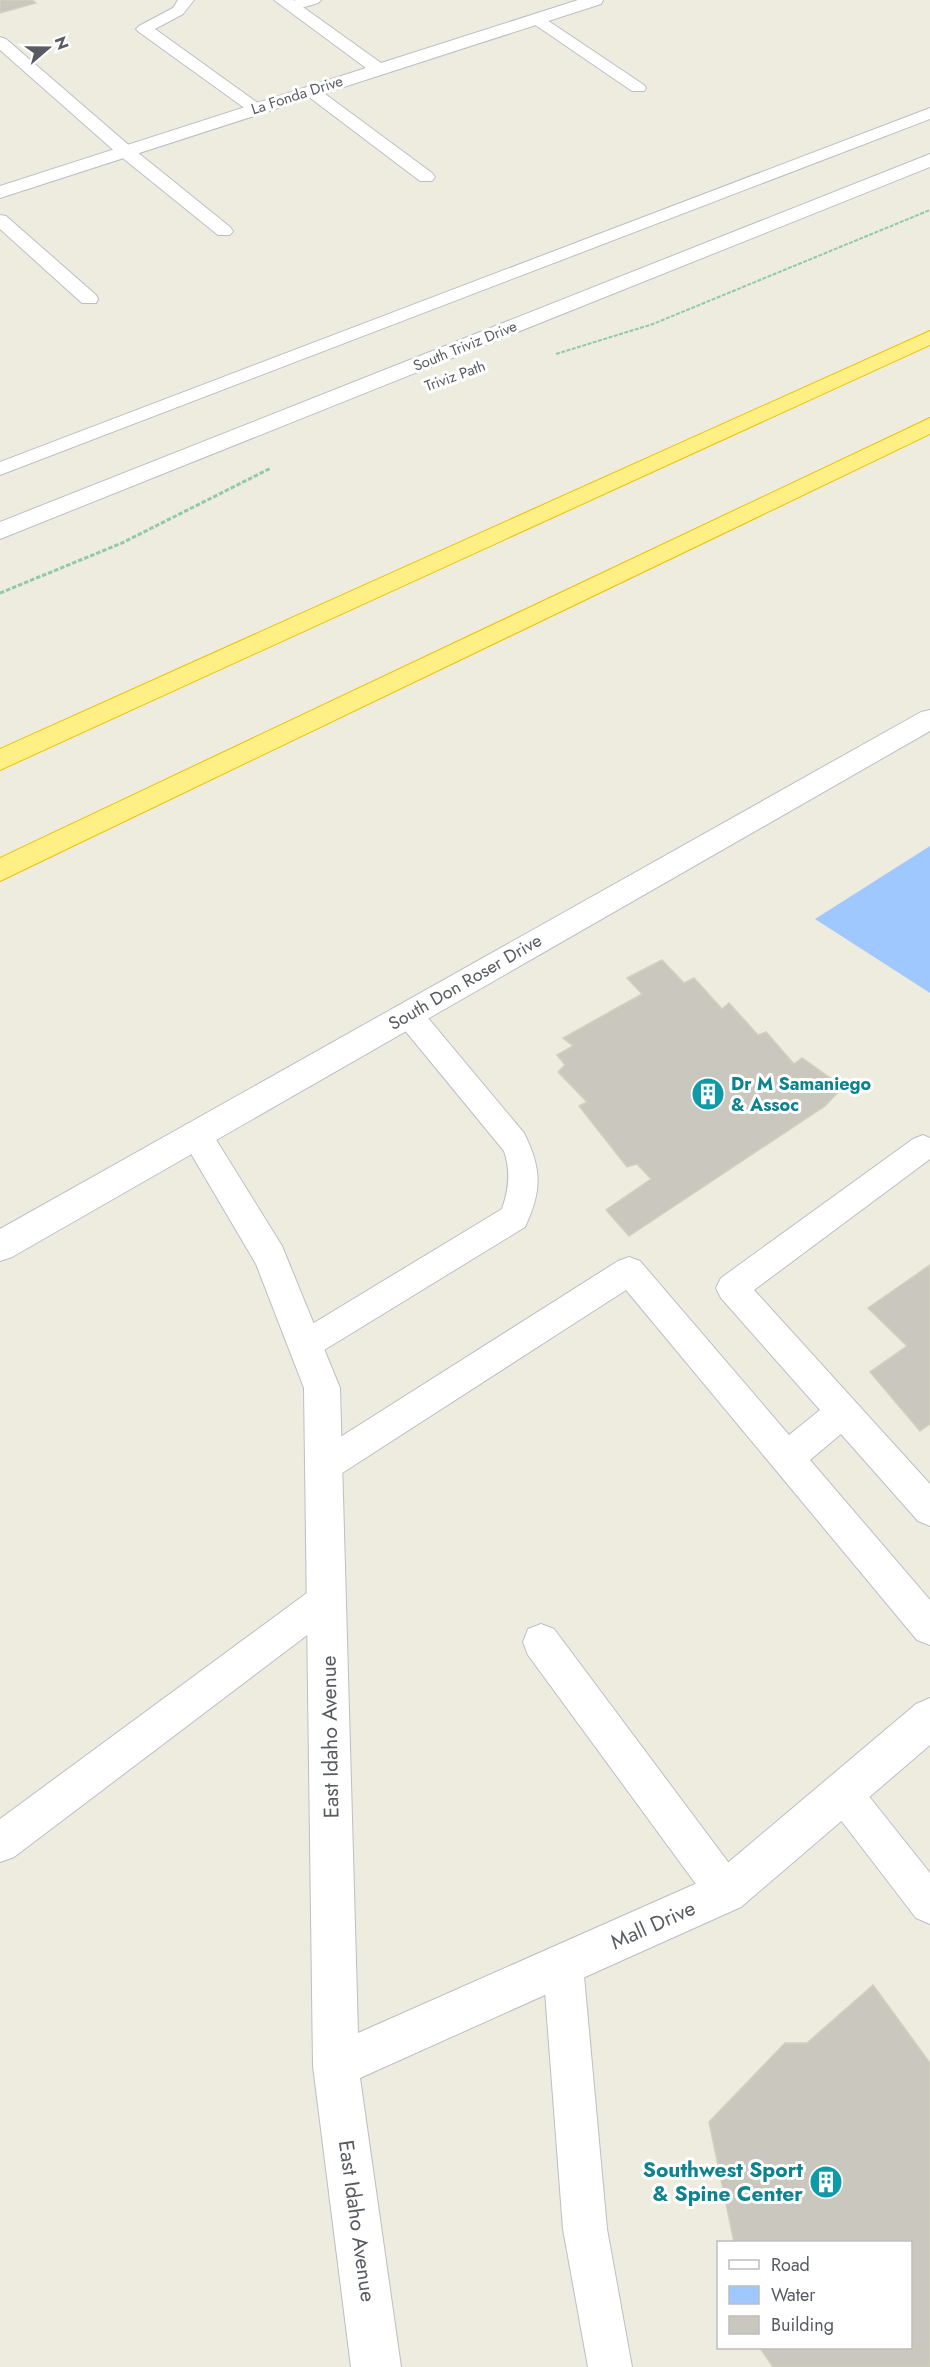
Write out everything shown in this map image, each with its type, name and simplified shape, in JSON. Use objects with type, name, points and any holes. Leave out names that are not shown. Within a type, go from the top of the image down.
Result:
[{"type":"highway","points":[[0,760],[930,337]]},
{"type":"highway","points":[[0,870],[930,425]]},
{"type":"street","name":"La Fonda Drive","points":[[0,192],[595,0]]},
{"type":"street","points":[[286,3],[378,69]]},
{"type":"street","name":"South Triviz Drive","points":[[0,531],[930,160]]},
{"type":"street","name":"South Don Roser Drive","points":[[0,1246],[930,719]]},
{"type":"street","name":"East Idaho Avenue","points":[[196,1135],[270,1257],[322,1388],[336,2066],[376,2367]]},
{"type":"street","name":"Mall Drive","points":[[336,2066],[726,1892],[930,1719]]},
{"type":"lane","points":[[186,0],[178,11],[144,29],[256,109]]},
{"type":"lane","points":[[286,3],[313,0]]},
{"type":"lane","points":[[536,19],[638,88]]},
{"type":"lane","points":[[0,42],[125,151],[224,231]]},
{"type":"lane","points":[[311,91],[426,177]]},
{"type":"lane","points":[[0,469],[922,116],[930,129]]},
{"type":"lane","points":[[0,220],[89,299]]},
{"type":"lane","points":[[305,1345],[514,1218],[522,1198],[525,1173],[521,1155],[514,1142],[408,1014]]},
{"type":"lane","points":[[923,1148],[732,1288],[930,1509]]},
{"type":"lane","points":[[324,1466],[629,1271],[930,1627]]},
{"type":"lane","points":[[787,1458],[843,1412]]},
{"type":"lane","points":[[0,1843],[327,1599]]},
{"type":"lane","points":[[542,1642],[726,1892]]},
{"type":"lane","points":[[843,1793],[930,1904]]},
{"type":"lane","points":[[563,1965],[585,2229],[610,2367]]},
{"type":"path","points":[[551,355],[653,324],[930,210]]},
{"type":"path","points":[[0,593],[122,543],[277,465]]},
{"type":"water","points":[[930,846],[930,993],[815,919]]},
{"type":"building","points":[[0,0],[32,0],[36,3],[0,13]]},
{"type":"building","name":"Dr M Samaniego & Assoc","points":[[662,960],[684,983],[694,978],[722,1009],[729,1003],[758,1035],[766,1032],[794,1064],[802,1058],[843,1087],[825,1106],[629,1236],[606,1210],[651,1179],[637,1164],[627,1167],[579,1106],[587,1102],[558,1072],[565,1065],[557,1055],[573,1046],[563,1038],[642,994],[627,978]]},
{"type":"building","points":[[930,1265],[930,1424],[920,1431],[870,1372],[907,1346],[868,1308]]},
{"type":"building","name":"Southwest Sport & Spine Center","points":[[873,1985],[930,2063],[930,2367],[773,2367],[761,2349],[912,2349],[912,2241],[734,2241],[709,2122],[785,2043],[807,2043]]},
{"type":"place","name":"Dr M Samaniego & Assoc","points":[[708,1094]]},
{"type":"place","name":"Southwest Sport & Spine Center","points":[[826,2182]]}]
